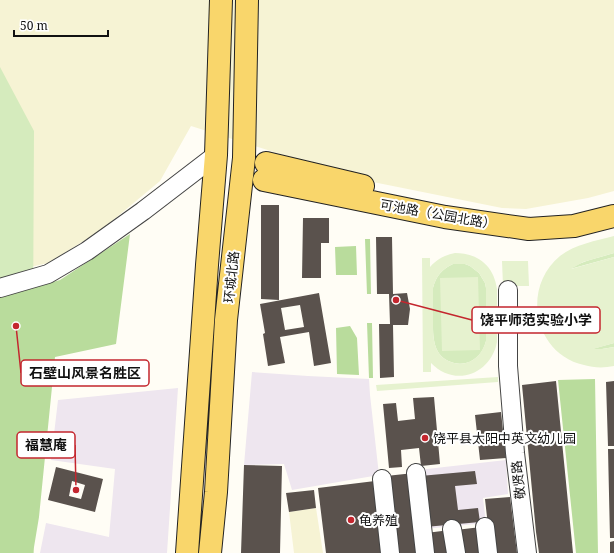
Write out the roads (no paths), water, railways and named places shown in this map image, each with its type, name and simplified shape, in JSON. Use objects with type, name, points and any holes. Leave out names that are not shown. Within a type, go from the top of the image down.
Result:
[{"type":"main road","name":"环城北路","points":[[187,553],[206,272],[216,155],[221,0]]},
{"type":"main road","name":"环城北路","points":[[210,553],[216,492],[226,320],[244,158],[247,0]]},
{"type":"main road","name":"可池路（公园北路）","points":[[614,202],[574,213],[530,217],[265,172],[445,217],[529,229],[574,226],[614,216]]},
{"type":"street","points":[[0,288],[48,274],[87,251],[143,211],[216,155]]},
{"type":"street","name":"敬贤路","points":[[508,290],[508,366],[515,453],[526,553]]},
{"type":"street","points":[[416,473],[425,553]]},
{"type":"street","points":[[382,479],[390,553]]},
{"type":"street","points":[[485,527],[488,553]]},
{"type":"street","points":[[452,529],[456,553]]},
{"type":"place","name":"饶平师范实验小学","points":[[396,300]]},
{"type":"place","name":"石壁山风景名胜区","points":[[16,326]]},
{"type":"place","name":"饶平县太阳中英文幼儿园","points":[[425,438]]},
{"type":"place","name":"福慧庵","points":[[76,490]]},
{"type":"place","name":"龟养殖","points":[[351,520]]}]
